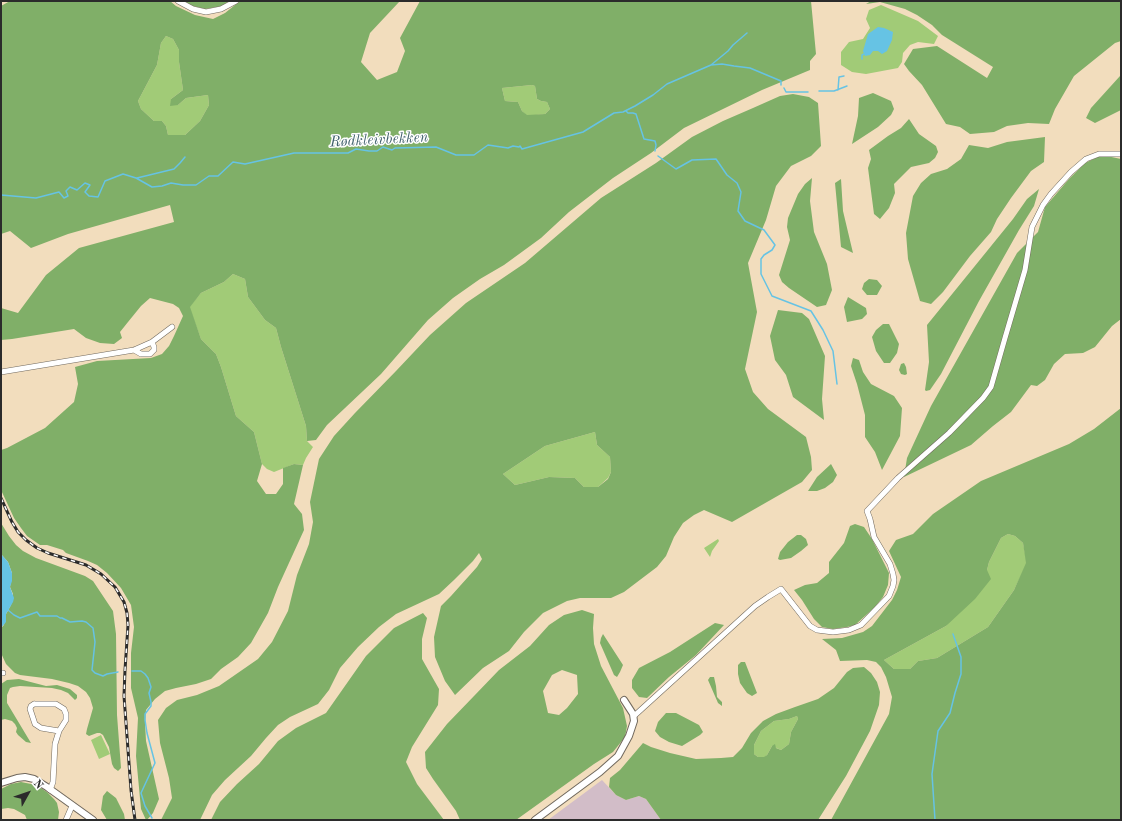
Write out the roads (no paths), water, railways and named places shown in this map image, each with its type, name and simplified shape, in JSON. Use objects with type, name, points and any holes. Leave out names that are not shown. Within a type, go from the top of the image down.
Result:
[{"type":"street","points":[[178,1],[196,10],[206,12],[221,9],[236,1]]},
{"type":"street","points":[[634,716],[760,602],[781,589],[810,626],[827,632],[841,632],[858,626],[864,622],[889,596],[894,586],[894,574],[890,564],[874,537],[867,511],[898,478],[948,434],[992,387],[1025,270],[1032,227],[1043,205],[1071,172],[1089,157],[1099,154],[1121,154]]},
{"type":"street","points":[[1,372],[134,350],[152,342],[172,327]]},
{"type":"street","points":[[134,350],[141,354],[150,354],[154,350],[152,342]]},
{"type":"street","points":[[535,820],[600,772],[614,760],[624,747],[634,726],[634,716],[624,700]]},
{"type":"street","points":[[50,790],[53,782],[55,744],[59,731],[66,720],[66,714],[60,706],[56,704],[34,704],[31,706],[30,709],[35,724],[39,727],[59,731]]},
{"type":"street","points":[[1,783],[25,777],[34,779],[93,820]]},
{"type":"street","points":[[66,820],[72,806]]},
{"type":"water","points":[[878,27],[893,32],[892,40],[887,51],[882,54],[878,51],[873,51],[870,55],[865,56],[863,51],[868,34]]},
{"type":"water","points":[[1,554],[8,562],[12,573],[10,587],[14,598],[6,614],[6,622],[1,628]]},
{"type":"waterway","points":[[711,65],[747,33]]},
{"type":"waterway","name":"Rødkleivbekken","points":[[862,59],[862,55],[864,54]]},
{"type":"waterway","name":"Rødkleivbekken","points":[[1,195],[36,198],[59,192],[64,198],[68,196],[66,191],[70,187],[77,190],[85,183],[90,185],[85,192],[89,196],[98,197],[105,181],[123,174],[136,178],[152,187],[171,183],[196,185],[209,176],[218,176],[233,162],[245,164],[294,153],[348,153],[356,149],[377,151],[383,147],[392,150],[395,148],[436,147],[456,155],[474,155],[488,145],[508,148],[520,146],[522,149],[583,132],[614,113],[623,112],[635,106],[667,84],[711,65],[722,64],[750,68],[781,81],[781,85]]},
{"type":"waterway","name":"Rødkleivbekken","points":[[838,90],[839,77],[844,76]]},
{"type":"waterway","name":"Rødkleivbekken","points":[[819,91],[834,91],[847,86]]},
{"type":"waterway","name":"Rødkleivbekken","points":[[784,88],[786,92],[808,92]]},
{"type":"waterway","points":[[626,111],[628,113],[636,114],[644,139],[655,141],[655,151]]},
{"type":"waterway","points":[[658,156],[676,169],[692,160],[716,159],[727,175],[737,183],[741,192],[738,211],[745,221],[764,230],[775,245],[772,250],[761,259],[761,274],[772,296],[811,311],[823,330],[833,351],[837,384]]},
{"type":"waterway","points":[[137,178],[174,169],[185,157]]},
{"type":"waterway","points":[[8,610],[20,618],[37,612],[40,616],[57,616],[70,622],[86,622],[93,628],[95,642],[92,670],[103,676],[118,672]]},
{"type":"waterway","points":[[935,820],[932,774],[938,731],[950,713],[961,674],[961,657],[953,634]]},
{"type":"waterway","points":[[132,671],[141,671],[145,674],[151,687],[149,693],[151,706],[145,714],[145,720],[155,763],[141,793],[145,806],[152,818]]},
{"type":"railway","points":[[1,498],[12,522],[18,532],[26,540],[37,548],[48,553],[86,565],[101,574],[115,587],[124,602],[128,625],[124,696],[131,790],[135,820]]}]
